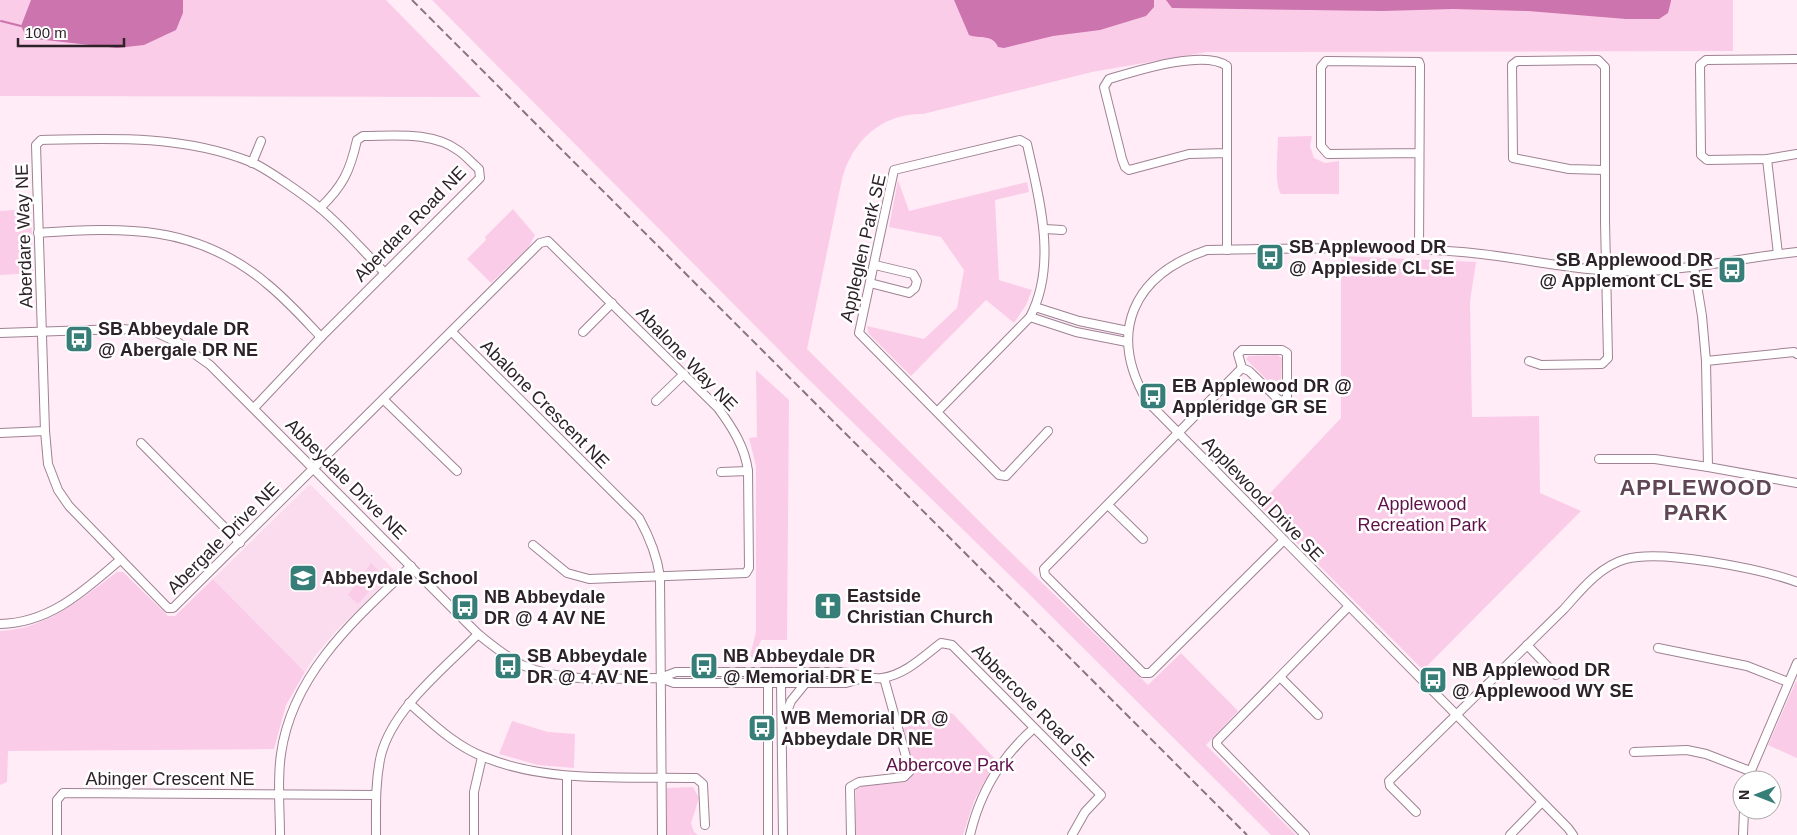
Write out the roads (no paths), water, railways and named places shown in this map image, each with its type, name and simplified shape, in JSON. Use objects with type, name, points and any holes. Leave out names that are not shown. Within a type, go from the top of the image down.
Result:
[{"type":"street","points":[[1797,59],[1706,60],[1700,66],[1701,155],[1707,160],[1767,159],[1797,154]]},
{"type":"street","points":[[1227,153],[1189,154],[1129,170],[1125,167],[1104,87],[1109,79],[1157,65],[1184,61],[1220,60],[1227,66],[1227,153],[1227,250]]},
{"type":"street","points":[[1529,361],[1541,365],[1602,364],[1608,358],[1604,170],[1605,67],[1598,60],[1517,61],[1512,65],[1513,158],[1563,168],[1604,170]]},
{"type":"street","points":[[1419,153],[1328,154],[1321,146],[1321,67],[1326,61],[1419,62],[1419,153],[1419,250]]},
{"type":"street","name":"Aberdare Road NE","points":[[254,408],[321,337],[480,178],[479,169],[458,150],[443,142],[422,136],[363,136],[357,140],[351,166],[338,191],[320,208]]},
{"type":"street","name":"Aberdare Way NE","points":[[42,331],[36,144],[40,140],[125,138],[166,141],[209,148],[252,163],[320,208],[385,273]]},
{"type":"street","name":"Appleglen Park SE","points":[[1020,140],[1027,144],[1045,229],[1042,274],[1035,308],[1030,317],[938,410],[859,333],[894,170],[1020,140]]},
{"type":"street","points":[[252,163],[262,141]]},
{"type":"street","points":[[1767,159],[1778,254]]},
{"type":"street","points":[[38,232],[91,229],[137,230],[172,235],[205,246],[240,264],[266,282],[321,337]]},
{"type":"street","points":[[1045,229],[1062,230]]},
{"type":"street","name":"Abalone Way NE","points":[[452,332],[540,242],[548,241],[718,408],[736,433],[747,460],[749,568],[746,573],[660,577]]},
{"type":"street","name":"Applewood Drive SE","points":[[1573,835],[1147,401],[1137,384],[1130,363],[1127,342],[1133,313],[1143,294],[1164,272],[1188,257],[1207,250],[1419,250],[1463,252],[1606,271],[1646,271],[1694,267],[1797,252]]},
{"type":"street","points":[[870,283],[909,293],[915,288],[917,281],[913,274],[875,265]]},
{"type":"street","points":[[1694,267],[1702,316],[1706,361],[1708,467]]},
{"type":"street","points":[[583,332],[612,303]]},
{"type":"street","points":[[1035,308],[1079,321],[1128,331]]},
{"type":"street","points":[[1030,317],[1076,332],[1127,342]]},
{"type":"street","points":[[1076,332],[1079,321]]},
{"type":"street","name":"Abbeydale Drive NE","points":[[0,333],[121,329],[153,331],[179,343],[210,365],[478,634],[509,657],[546,673],[572,678],[660,678],[674,683],[846,684],[863,678]]},
{"type":"street","name":"Abergale Drive NE","points":[[42,331],[45,431],[48,464],[58,490],[69,506],[168,608],[173,608],[313,470]]},
{"type":"street","points":[[313,470],[452,332]]},
{"type":"street","name":"Abalone Crescent NE","points":[[452,332],[639,518],[657,555],[660,577],[662,835]]},
{"type":"street","points":[[1242,350],[1282,350],[1287,353],[1287,399],[1280,401],[1249,371],[1242,368],[1238,354],[1242,350]]},
{"type":"street","points":[[1706,361],[1794,352],[1797,354]]},
{"type":"street","points":[[1242,368],[1044,569],[1045,575],[1143,673],[1150,673],[1283,541]]},
{"type":"street","points":[[656,401],[684,374]]},
{"type":"street","points":[[384,400],[457,471]]},
{"type":"street","points":[[938,410],[999,475],[1006,476],[1048,431]]},
{"type":"street","points":[[0,433],[45,431]]},
{"type":"street","points":[[141,443],[240,543]]},
{"type":"street","points":[[1599,459],[1655,459],[1797,483]]},
{"type":"street","points":[[721,472],[748,471]]},
{"type":"street","points":[[1108,505],[1143,539]]},
{"type":"street","points":[[534,546],[567,573],[589,579],[660,577]]},
{"type":"street","points":[[1416,812],[1390,786],[1389,781],[1586,585],[1607,567],[1626,559],[1659,555],[1744,568],[1797,582]]},
{"type":"street","points":[[0,624],[36,619],[56,610],[78,596],[120,560]]},
{"type":"street","points":[[280,835],[281,755],[291,715],[301,692],[335,640],[410,566]]},
{"type":"street","points":[[1305,835],[1217,745],[1216,741],[1349,606]]},
{"type":"street","points":[[376,835],[376,795],[382,753],[390,730],[410,703],[478,634]]},
{"type":"street","name":"Abbercove Road SE","points":[[884,678],[915,664],[941,643],[952,645],[1101,795],[1085,812],[1072,835]]},
{"type":"street","points":[[1527,645],[1556,675]]},
{"type":"street","points":[[1658,648],[1747,666],[1788,682]]},
{"type":"street","points":[[1750,770],[1797,663]]},
{"type":"street","name":"Abbeydale Drive NE","points":[[660,678],[676,672],[846,672],[863,678]]},
{"type":"street","points":[[768,835],[768,684],[774,672]]},
{"type":"street","points":[[774,672],[781,684],[783,835]]},
{"type":"street","points":[[1280,677],[1318,715]]},
{"type":"street","points":[[850,835],[850,787],[858,782],[904,777],[910,771],[884,678],[863,678]]},
{"type":"street","points":[[782,725],[788,707],[804,684]]},
{"type":"street","points":[[410,703],[445,734],[482,757],[519,769],[567,776],[696,778],[703,784],[705,824]]},
{"type":"street","points":[[970,835],[975,815],[988,784],[1016,743],[1034,728]]},
{"type":"street","points":[[1634,752],[1687,750],[1706,754],[1747,770]]},
{"type":"street","points":[[474,835],[474,792],[482,757]]},
{"type":"street","points":[[567,776],[567,835]]},
{"type":"street","name":"Abinger Crescent NE","points":[[57,835],[57,800],[63,793],[376,795]]},
{"type":"street","points":[[1510,835],[1542,802]]},
{"type":"street","points":[[1743,835],[1744,820]]},
{"type":"waterway","points":[[1,21],[21,26]]},
{"type":"railway","points":[[412,0],[1247,835]]},
{"type":"place","name":"SB Applewood DR @ Appleside CL SE","points":[[1270,257]]},
{"type":"place","name":"SB Applewood DR @ Applemont CL SE","points":[[1732,270]]},
{"type":"place","name":"SB Abbeydale DR @ Abergale DR NE","points":[[79,339]]},
{"type":"place","name":"EB Applewood DR @ Appleridge GR SE","points":[[1153,396]]},
{"type":"place","name":"Abbeydale School","points":[[303,578]]},
{"type":"place","name":"Eastside Christian Church","points":[[828,606]]},
{"type":"place","name":"NB Abbeydale DR @ 4 AV NE","points":[[465,607]]},
{"type":"place","name":"SB Abbeydale DR @ 4 AV NE","points":[[508,666]]},
{"type":"place","name":"NB Abbeydale DR @ Memorial DR E","points":[[704,666]]},
{"type":"place","name":"NB Applewood DR @ Applewood WY SE","points":[[1433,680]]},
{"type":"place","name":"WB Memorial DR @ Abbeydale DR NE","points":[[762,728]]},
{"type":"district","name":"APPLEWOOD PARK","points":[[1696,500]]},
{"type":"park label","name":"Applewood Recreation Park","points":[[1422,514]]},
{"type":"park label","name":"Abbercove Park","points":[[950,765]]}]
